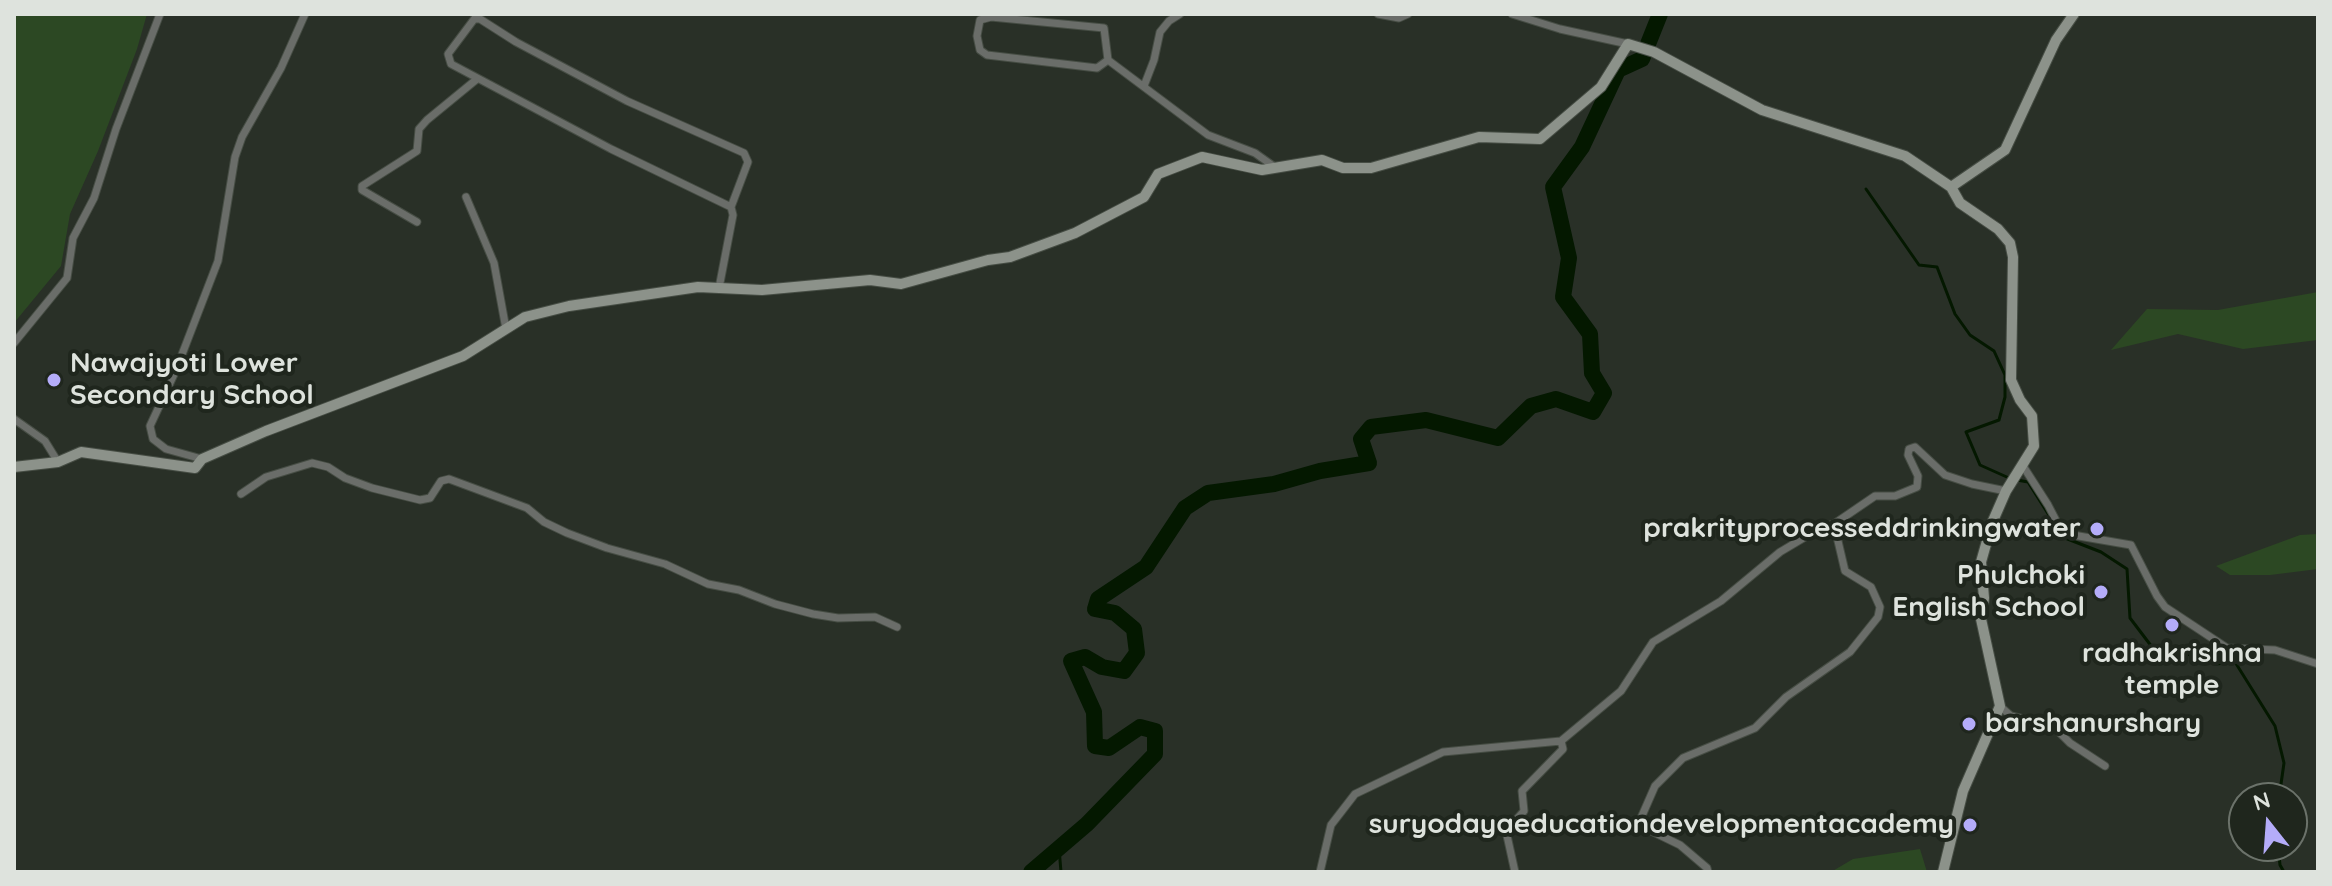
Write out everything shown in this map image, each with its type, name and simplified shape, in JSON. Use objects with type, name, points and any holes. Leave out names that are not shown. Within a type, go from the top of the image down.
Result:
[{"type":"street","points":[[14,343],[67,278],[73,238],[94,198],[116,129],[160,14]]},
{"type":"street","points":[[202,459],[166,449],[153,439],[150,426],[176,370],[181,350],[218,261],[235,157],[242,137],[281,68],[305,14]]},
{"type":"street","points":[[1144,86],[1160,32],[1180,14]]},
{"type":"street","points":[[1378,14],[1399,18],[1408,14]]},
{"type":"street","points":[[1512,14],[1654,52],[1762,110],[1905,156],[1951,187],[1960,203],[1998,229],[2010,243],[2013,257],[2011,380],[2032,416],[2034,446],[2006,491],[1992,523],[1981,562],[1984,598],[1981,619],[2000,706],[2011,716],[2053,726],[2070,743],[2105,766]]},
{"type":"street","points":[[1951,187],[2005,150],[2056,40],[2074,14]]},
{"type":"street","points":[[719,288],[733,215],[731,207],[748,162],[744,153],[627,101],[516,42],[476,17],[448,54],[448,60],[477,79],[731,207]]},
{"type":"street","points":[[1108,60],[1097,68],[987,55],[980,50],[977,36],[980,20],[991,17],[1104,28],[1108,60],[1208,135],[1255,153],[1276,168]]},
{"type":"street","points":[[14,467],[58,462],[81,452],[195,468],[202,459],[266,431],[463,356],[525,317],[569,306],[698,287],[762,290],[870,280],[901,284],[1010,257],[1075,233],[1144,197],[1158,174],[1202,157],[1262,170],[1322,160],[1343,168],[1371,168],[1479,137],[1540,139],[1601,87],[1632,45]]},
{"type":"street","points":[[417,222],[362,190],[362,186],[417,151],[419,129],[477,79]]},
{"type":"street","points":[[466,197],[494,263],[506,329]]},
{"type":"street","points":[[14,419],[45,441],[58,462]]},
{"type":"street","points":[[1320,872],[1331,825],[1355,794],[1443,752],[1561,741],[1621,691],[1653,642],[1721,601],[1780,552],[1822,527],[1834,524],[1875,496],[1895,496],[1917,487],[1918,476],[1908,455],[1909,449],[1915,447],[1945,475],[2006,491]]},
{"type":"street","points":[[241,494],[266,477],[312,463],[328,467],[345,478],[372,488],[420,500],[430,498],[441,481],[449,479],[527,508],[544,522],[567,533],[665,564],[708,584],[739,590],[813,614],[846,619],[875,617],[897,627]]},
{"type":"street","points":[[2018,473],[2067,534],[2131,545],[2165,607],[2227,648],[2275,650],[2318,664]]},
{"type":"street","points":[[1708,872],[1680,845],[1645,828],[1641,818],[1655,786],[1683,758],[1755,728],[1786,697],[1850,652],[1878,617],[1880,607],[1871,587],[1845,571],[1834,524]]},
{"type":"street","points":[[1943,872],[1963,791],[2000,706]]},
{"type":"street","points":[[1515,872],[1506,831],[1524,811],[1522,791],[1563,749],[1561,741]]},
{"type":"green space","points":[[14,14],[147,14],[98,151],[70,214],[61,266],[14,323]]},
{"type":"green space","points":[[2318,292],[2318,340],[2243,349],[2178,334],[2111,350],[2147,309],[2218,310]]},
{"type":"green space","points":[[2318,534],[2318,569],[2270,575],[2230,575],[2216,566],[2300,535]]},
{"type":"green space","points":[[1920,849],[1927,872],[1831,872],[1853,859]]},
{"type":"waterway","points":[[1031,872],[1087,824],[1155,754],[1155,731],[1140,727],[1109,748],[1095,746],[1094,712],[1071,661],[1085,657],[1102,667],[1124,671],[1137,653],[1134,629],[1115,613],[1095,609],[1098,599],[1146,567],[1185,508],[1208,493],[1274,484],[1320,471],[1369,463],[1361,439],[1371,427],[1426,420],[1498,438],[1531,406],[1556,399],[1593,412],[1604,393],[1592,373],[1590,334],[1563,297],[1569,258],[1553,187],[1582,147],[1618,70],[1642,59],[1660,14]]},
{"type":"waterway","points":[[1866,189],[1919,265],[1937,267],[1955,314],[1970,335],[1994,351],[2005,375],[2005,397],[1999,420],[1966,432],[1980,465],[2009,478]]},
{"type":"waterway","points":[[2017,480],[2028,482],[2052,520]]},
{"type":"waterway","points":[[2061,533],[2065,538],[2101,552],[2127,569],[2130,618],[2152,647],[2196,656],[2216,664],[2235,662],[2275,726],[2284,763],[2281,782]]},
{"type":"waterway","points":[[1059,848],[1061,872]]},
{"type":"waterway","points":[[2280,862],[2284,872]]},
{"type":"place","name":"Nawajyoti Lower Secondary School","points":[[54,380]]},
{"type":"place","name":"prakrityprocesseddrinkingwater","points":[[2097,529]]},
{"type":"place","name":"Phulchoki English School","points":[[2101,592]]},
{"type":"place","name":"radhakrishna temple","points":[[2172,625]]},
{"type":"place","name":"barshanurshary","points":[[1969,724]]},
{"type":"place","name":"suryodayaeducationdevelopmentacademy","points":[[1970,825]]}]
